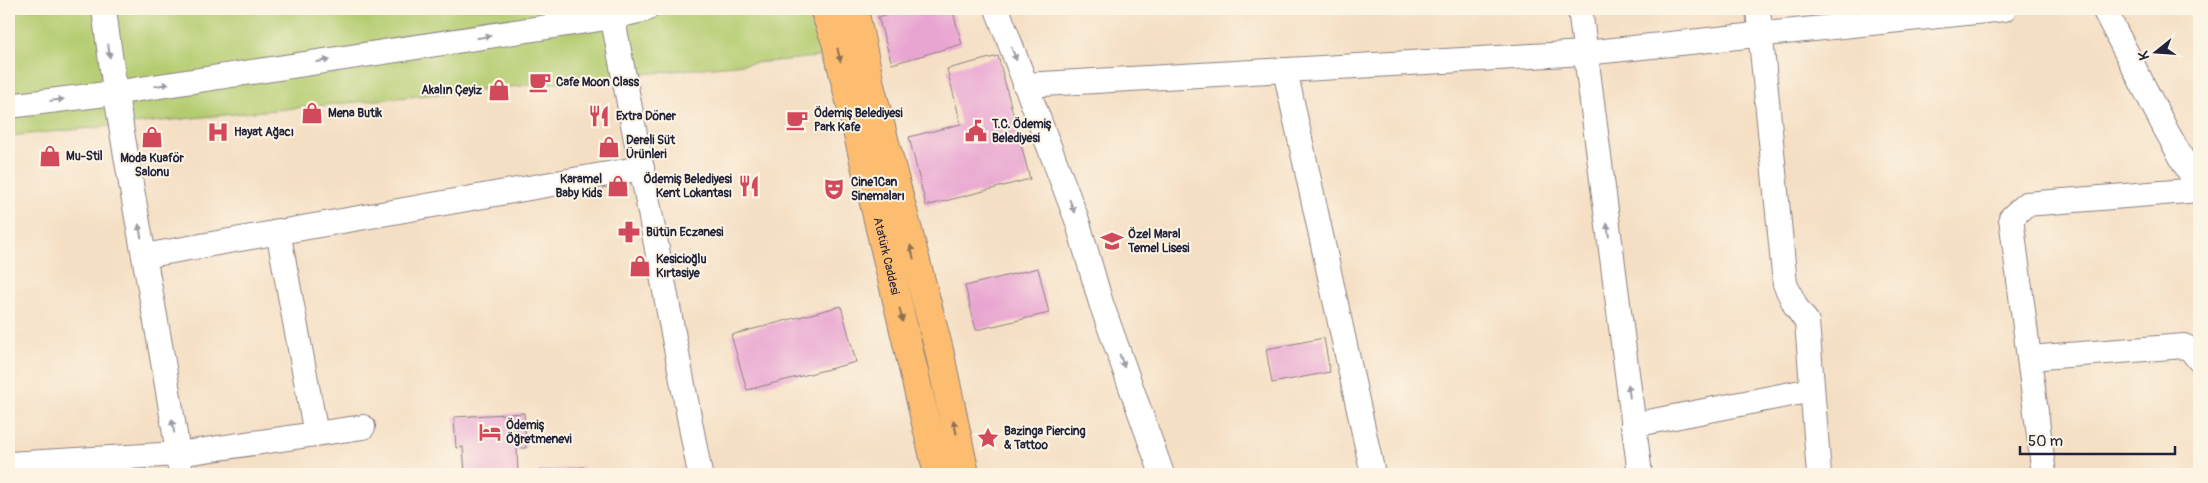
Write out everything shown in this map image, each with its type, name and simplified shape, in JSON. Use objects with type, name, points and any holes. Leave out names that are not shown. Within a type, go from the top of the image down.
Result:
[{"type":"main road","name":"Atatürk Caddesi","points":[[824,9],[836,42],[938,474]]},
{"type":"main road","name":"Atatürk Caddesi","points":[[854,9],[871,90],[939,350],[965,474]]},
{"type":"street","points":[[104,9],[114,93],[179,464]]},
{"type":"street","points":[[9,106],[114,93],[646,9]]},
{"type":"street","points":[[997,9],[1077,220],[1101,303],[1162,474]]},
{"type":"street","points":[[1580,9],[1640,474]]},
{"type":"street","points":[[1758,9],[1784,284],[1796,307],[1807,322],[1818,474]]},
{"type":"street","points":[[1025,85],[1585,53],[1760,33],[2004,9]]},
{"type":"street","points":[[2044,474],[2011,218],[2026,204],[2199,190],[2104,9]]},
{"type":"street","points":[[612,13],[700,474]]},
{"type":"street","points":[[1285,70],[1373,474]]},
{"type":"street","points":[[144,256],[642,168]]},
{"type":"street","points":[[278,232],[316,434]]},
{"type":"street","points":[[2029,358],[2184,346],[2191,350],[2199,360]]},
{"type":"street","points":[[1633,425],[1812,390]]},
{"type":"street","points":[[9,464],[179,464],[316,434],[362,427]]},
{"type":"green space","points":[[9,9],[815,9],[826,56],[9,136]]},
{"type":"building","points":[[906,9],[952,9],[962,44],[892,64],[878,17]]},
{"type":"building","name":"T.C. Ödemiş Belediyesi","points":[[998,56],[1030,179],[926,206],[909,137],[961,124],[947,69]]},
{"type":"building","points":[[1038,268],[1049,313],[976,330],[965,286]]},
{"type":"building","points":[[841,306],[856,362],[747,390],[731,335]]},
{"type":"building","points":[[1324,338],[1330,372],[1272,383],[1266,349]]},
{"type":"building","name":"Ödemiş Öğretmenevi","points":[[524,413],[526,448],[517,448],[518,474],[465,474],[463,447],[456,448],[454,417]]},
{"type":"building","points":[[583,467],[584,474],[539,474],[539,471]]},
{"type":"place","name":"Cafe Moon Class","points":[[540,82]]},
{"type":"place","name":"Akalın Çeyiz","points":[[499,90]]},
{"type":"place","name":"Mena Butik","points":[[312,113]]},
{"type":"place","name":"Extra Döner","points":[[599,116]]},
{"type":"place","name":"Ödemiş Belediyesi Park Kafe","points":[[797,120]]},
{"type":"place","name":"T.C. Ödemiş Belediyesi","points":[[976,131]]},
{"type":"place","name":"Hayat Ağacı","points":[[218,132]]},
{"type":"place","name":"Moda Kuaför Salonu","points":[[152,137]]},
{"type":"place","name":"Dereli Süt Ürünleri","points":[[609,147]]},
{"type":"place","name":"Mu-Stil","points":[[50,156]]},
{"type":"place","name":"Karamel Baby Kids","points":[[618,186]]},
{"type":"place","name":"Ödemiş Belediyesi Kent Lokantası","points":[[749,186]]},
{"type":"place","name":"Cine1Can Sinemaları","points":[[834,189]]},
{"type":"place","name":"Bütün Eczanesi","points":[[629,232]]},
{"type":"place","name":"Özel Maral Temel Lisesi","points":[[1112,241]]},
{"type":"place","name":"Kesicioğlu Kırtasiye","points":[[640,266]]},
{"type":"place","name":"Ödemiş Öğretmenevi","points":[[490,432]]},
{"type":"place","name":"Bazinga Piercing & Tattoo","points":[[988,438]]}]
